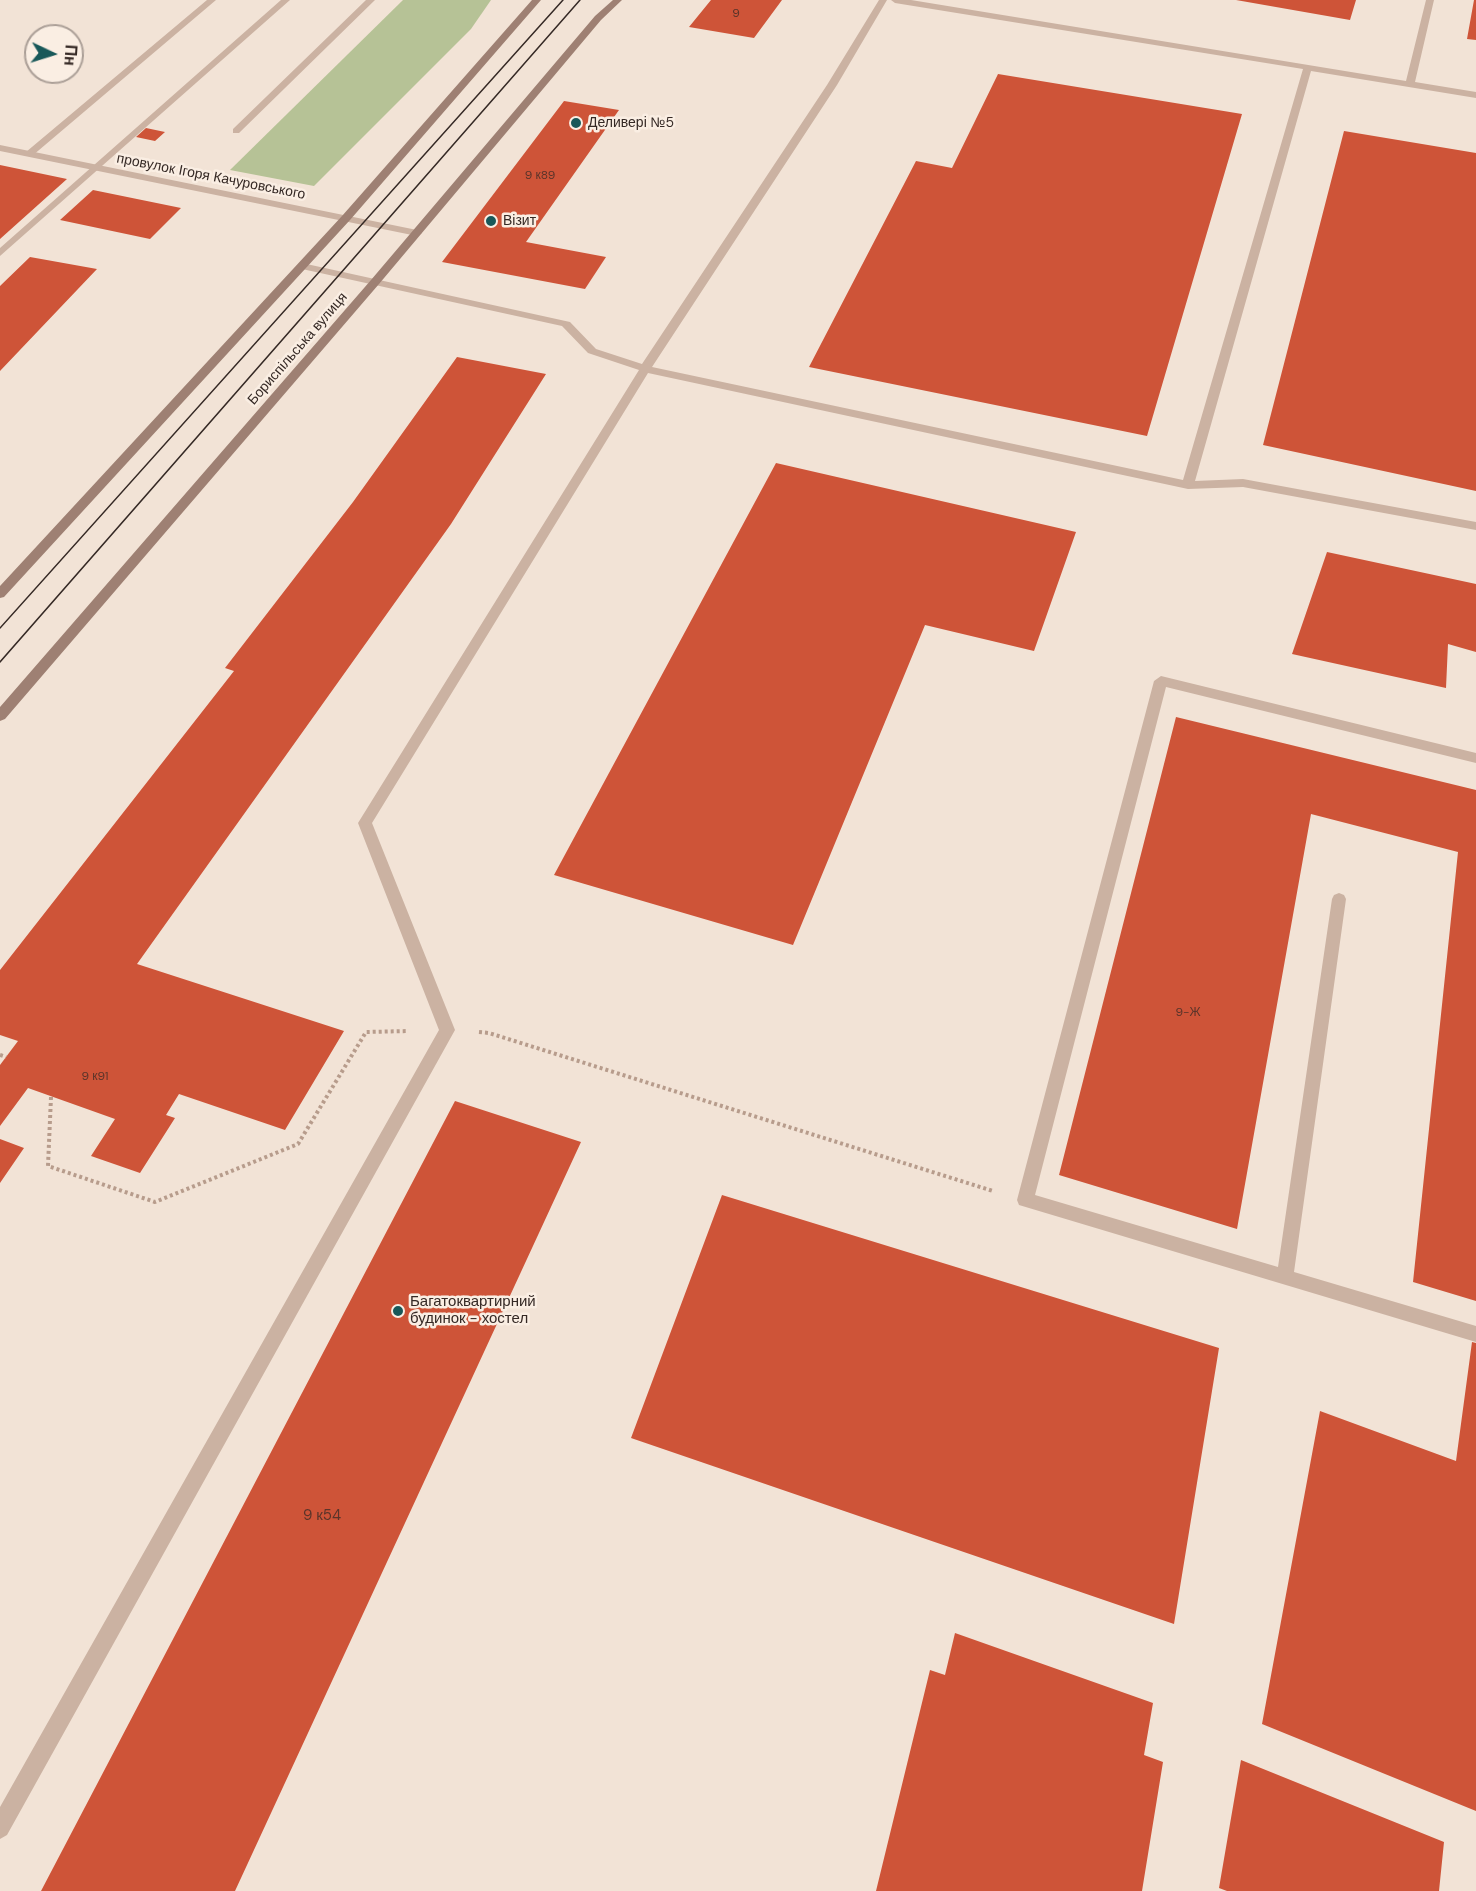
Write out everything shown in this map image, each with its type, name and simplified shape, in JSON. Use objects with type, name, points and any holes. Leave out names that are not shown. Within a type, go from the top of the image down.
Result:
[{"type":"main road","points":[[0,594],[346,218],[537,0]]},
{"type":"main road","name":"Бориспільська вулиця","points":[[0,716],[417,233],[590,27],[618,0]]},
{"type":"street","points":[[29,154],[212,0]]},
{"type":"street","points":[[0,253],[286,0]]},
{"type":"street","points":[[236,131],[371,0]]},
{"type":"street","points":[[0,1828],[447,1030],[365,823],[645,369],[832,85],[883,0]]},
{"type":"street","points":[[895,0],[1476,95]]},
{"type":"street","points":[[1410,84],[1430,0]]},
{"type":"street","points":[[1188,485],[1308,67]]},
{"type":"street","name":"провулок Ігоря Качуровського","points":[[0,148],[417,233]]},
{"type":"street","points":[[302,266],[566,324],[592,351],[645,369],[1188,485],[1252,484],[1476,526]]},
{"type":"street","points":[[1476,758],[1161,681],[1025,1200],[1476,1334]]},
{"type":"street","points":[[1285,1277],[1339,899]]},
{"type":"path","points":[[447,1030],[489,1033],[1025,1200]]},
{"type":"path","points":[[51,1097],[48,1166],[155,1202],[298,1144],[366,1032]]},
{"type":"path","points":[[0,1055],[6,1058]]},
{"type":"green space","points":[[403,0],[491,0],[471,29],[314,186],[230,170]]},
{"type":"building","points":[[711,0],[782,0],[754,38],[689,27]]},
{"type":"building","points":[[1236,0],[1356,0],[1350,20]]},
{"type":"building","points":[[1474,0],[1476,0],[1476,40],[1467,39]]},
{"type":"building","points":[[998,74],[1242,114],[1147,436],[809,367],[916,161],[952,168]]},
{"type":"building","points":[[564,101],[619,110],[526,242],[606,257],[585,289],[442,262]]},
{"type":"building","points":[[146,128],[165,132],[155,141],[136,137]]},
{"type":"building","points":[[1344,131],[1476,153],[1476,491],[1263,445]]},
{"type":"building","points":[[0,165],[67,179],[0,239]]},
{"type":"building","points":[[93,190],[181,208],[150,239],[60,220]]},
{"type":"building","points":[[30,257],[97,269],[0,371],[0,286]]},
{"type":"building","points":[[457,357],[546,374],[451,524],[137,964],[344,1031],[285,1130],[179,1094],[166,1115],[175,1118],[140,1173],[91,1156],[115,1119],[28,1088],[0,1126],[0,1065],[18,1041],[0,1035],[0,970],[234,671],[225,668],[353,502]]},
{"type":"building","points":[[776,463],[1076,532],[1034,651],[925,625],[793,945],[554,875]]},
{"type":"building","points":[[1327,552],[1476,584],[1476,652],[1448,644],[1446,688],[1292,654]]},
{"type":"building","points":[[1176,717],[1476,790],[1476,1301],[1413,1282],[1458,852],[1311,814],[1237,1229],[1059,1175]]},
{"type":"building","points":[[455,1101],[581,1142],[235,1891],[41,1891]]},
{"type":"building","points":[[0,1139],[24,1148],[0,1183]]},
{"type":"building","points":[[722,1195],[1219,1348],[1174,1624],[631,1438]]},
{"type":"building","points":[[1472,1342],[1476,1343],[1476,1811],[1262,1724],[1320,1411],[1456,1461]]},
{"type":"building","points":[[955,1633],[1153,1703],[1144,1755],[1163,1762],[1142,1891],[876,1891],[930,1670],[945,1675]]},
{"type":"building","points":[[1241,1760],[1444,1842],[1439,1891],[1227,1891],[1219,1888]]},
{"type":"tram line","points":[[0,628],[563,0]]},
{"type":"tram line","points":[[0,662],[580,0]]},
{"type":"place","name":"Деливері №5","points":[[576,123]]},
{"type":"place","name":"Візит","points":[[491,221]]},
{"type":"place","name":"Багатоквартирний будинок - хостел","points":[[398,1311]]}]
